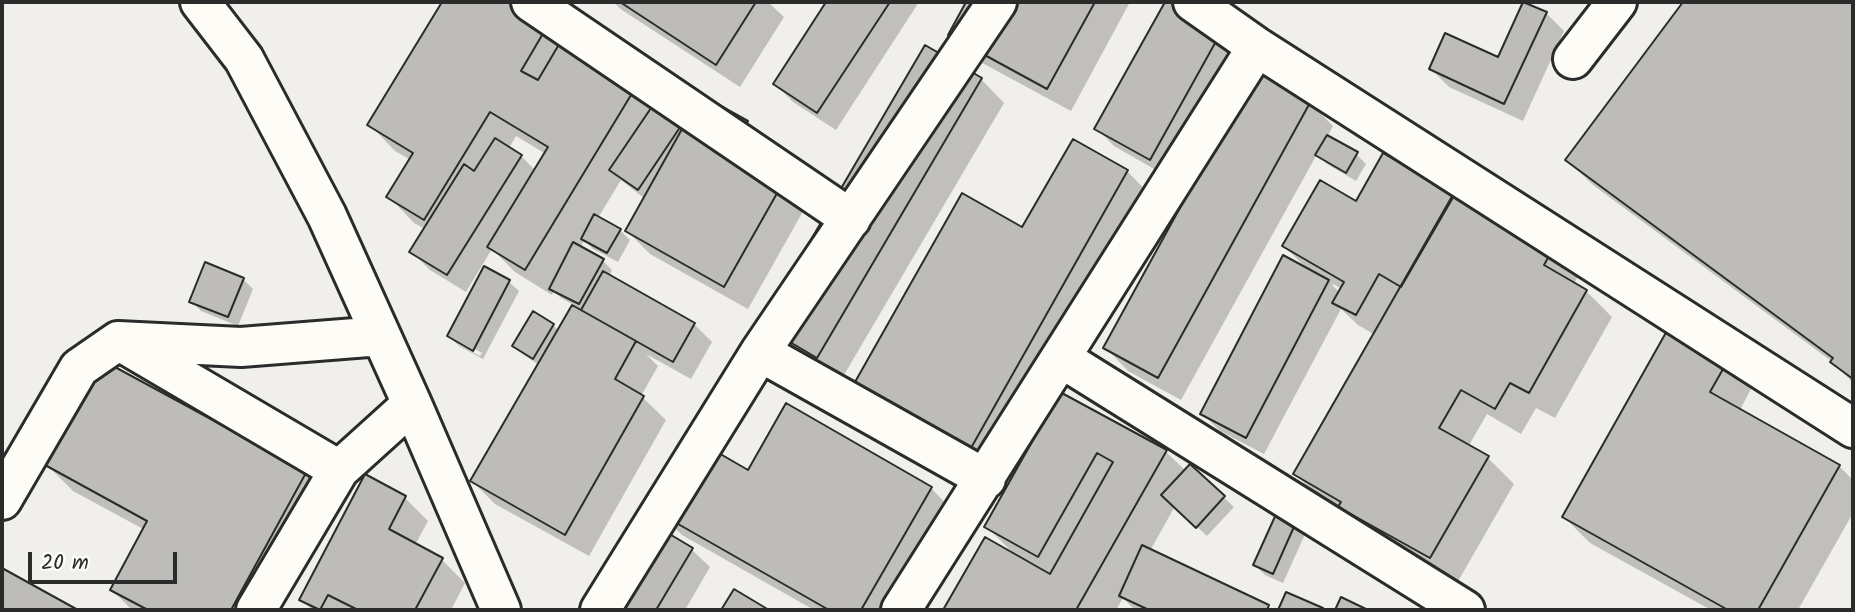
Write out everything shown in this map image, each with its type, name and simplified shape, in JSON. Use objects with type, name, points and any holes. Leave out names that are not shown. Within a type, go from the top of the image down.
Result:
[{"type":"street","points":[[200,2],[244,59],[327,216],[501,610]]},
{"type":"street","points":[[531,2],[851,219]]},
{"type":"street","points":[[600,610],[760,352],[997,2]]},
{"type":"street","points":[[1193,2],[1256,47],[1853,428]]},
{"type":"street","points":[[1573,59],[1617,2]]},
{"type":"street","points":[[901,610],[1256,47]]},
{"type":"street","points":[[2,500],[79,368],[118,341],[241,347],[381,336]]},
{"type":"street","points":[[118,341],[339,470]]},
{"type":"street","points":[[760,352],[986,479]]},
{"type":"street","points":[[1061,358],[1465,610]]},
{"type":"street","points":[[256,610],[339,470],[412,404]]},
{"type":"building","points":[[442,2],[547,2],[558,8],[521,71],[538,80],[571,24],[651,62],[525,270],[487,247],[548,147],[490,112],[424,220],[386,197],[413,153],[367,125]]},
{"type":"building","points":[[620,2],[756,2],[716,65]]},
{"type":"building","points":[[826,2],[890,2],[817,113],[773,84]]},
{"type":"building","points":[[966,2],[1095,2],[1047,89],[948,35]]},
{"type":"building","points":[[1165,2],[1179,2],[1224,27],[1150,160],[1094,129]]},
{"type":"building","points":[[1523,2],[1547,12],[1504,104],[1429,69],[1445,33],[1498,57]]},
{"type":"building","points":[[1683,2],[1853,2],[1853,379],[1830,362],[1833,358],[1565,160]]},
{"type":"building","points":[[925,45],[982,78],[817,358],[761,325]]},
{"type":"building","points":[[1255,71],[1311,101],[1158,378],[1103,348]]},
{"type":"building","points":[[670,80],[699,99],[638,190],[609,170]]},
{"type":"building","points":[[701,95],[748,121],[744,129],[797,158],[724,287],[625,231]]},
{"type":"building","points":[[1327,135],[1358,152],[1346,173],[1315,155]]},
{"type":"building","points":[[495,138],[522,155],[447,275],[409,252],[464,164],[474,171]]},
{"type":"building","points":[[1073,139],[1128,170],[971,448],[855,382],[962,193],[1022,227]]},
{"type":"building","points":[[1383,153],[1455,194],[1401,287],[1379,274],[1356,315],[1332,303],[1344,282],[1282,246],[1320,180],[1356,201]]},
{"type":"building","points":[[1454,193],[1553,249],[1544,265],[1587,290],[1529,393],[1510,383],[1495,409],[1461,390],[1439,428],[1489,456],[1430,558],[1338,507],[1341,502],[1293,474]]},
{"type":"building","points":[[594,214],[621,229],[607,253],[581,239]]},
{"type":"building","points":[[573,242],[604,259],[579,304],[549,289]]},
{"type":"building","points":[[1283,255],[1329,280],[1246,438],[1200,414]]},
{"type":"building","points":[[205,262],[244,278],[228,317],[189,302]]},
{"type":"building","points":[[484,266],[510,280],[473,351],[447,336]]},
{"type":"building","points":[[603,271],[695,323],[673,362],[581,310]]},
{"type":"building","points":[[572,305],[636,341],[615,379],[644,396],[565,535],[470,481]]},
{"type":"building","points":[[533,311],[554,324],[533,359],[512,346]]},
{"type":"building","points":[[1668,329],[1727,362],[1710,392],[1840,465],[1758,610],[1728,610],[1562,517]]},
{"type":"building","points":[[102,360],[307,471],[231,610],[148,610],[110,590],[147,521],[45,465]]},
{"type":"building","points":[[1060,392],[1167,450],[1076,610],[943,610],[985,537],[1050,574],[1113,462],[1097,453],[1038,557],[984,527]]},
{"type":"building","points":[[786,403],[932,487],[861,610],[829,610],[657,512],[698,441],[748,470]]},
{"type":"building","points":[[1190,464],[1225,496],[1196,528],[1161,495]]},
{"type":"building","points":[[365,474],[406,496],[389,529],[443,558],[415,610],[358,610],[328,595],[320,610],[299,600]]},
{"type":"building","points":[[1277,512],[1297,520],[1273,574],[1253,565]]},
{"type":"building","points":[[651,523],[693,548],[656,610],[601,610]]},
{"type":"building","points":[[1142,545],[1269,605],[1267,610],[1149,610],[1119,596]]},
{"type":"building","points":[[2,568],[78,610],[2,610]]},
{"type":"building","points":[[734,589],[769,610],[721,610]]},
{"type":"building","points":[[1286,592],[1323,608],[1278,610]]},
{"type":"building","points":[[1341,597],[1368,610],[1335,610]]}]
